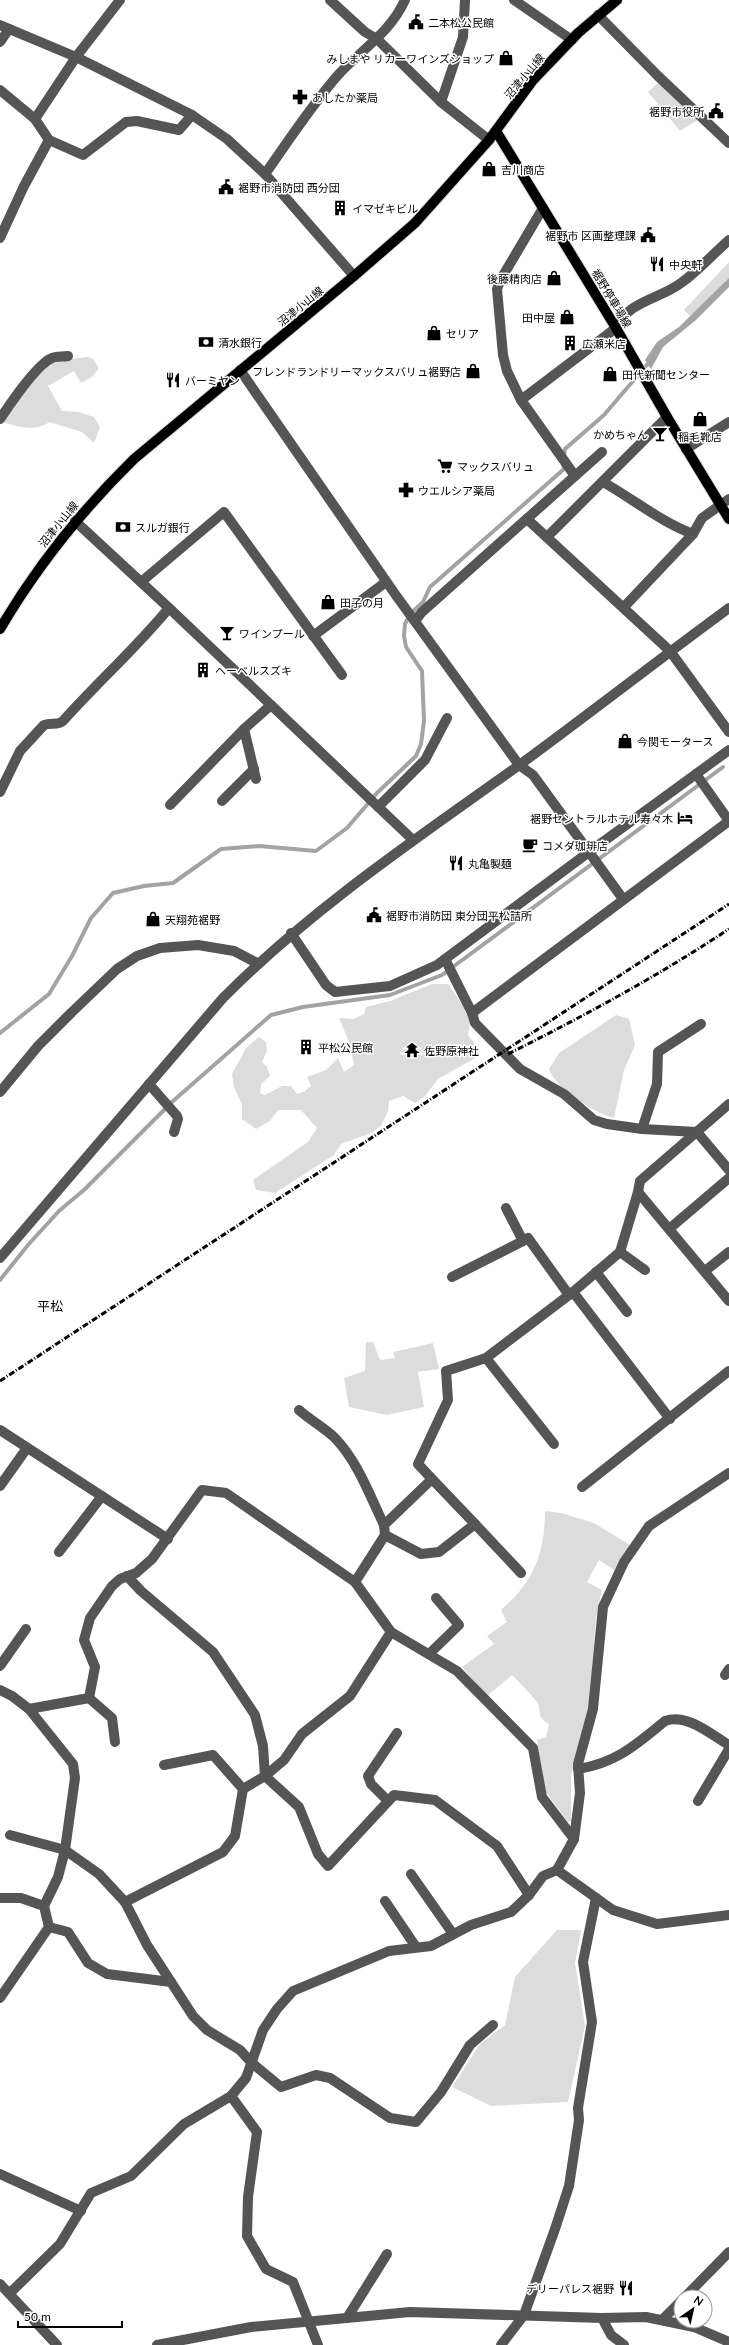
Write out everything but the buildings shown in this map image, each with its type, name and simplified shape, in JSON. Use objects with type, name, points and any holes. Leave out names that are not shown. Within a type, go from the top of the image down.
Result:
[{"type":"main road","name":"沼津小山線","points":[[0,629],[26,585],[75,521],[134,459],[354,276],[415,222],[489,140],[533,80],[598,15],[617,0]]},
{"type":"main road","name":"裾野停車場線","points":[[496,131],[616,328],[686,449],[725,502],[729,519]]},
{"type":"street","points":[[35,119],[76,57],[120,0]]},
{"type":"street","points":[[330,0],[365,32],[377,39],[441,102],[489,140]]},
{"type":"street","points":[[265,174],[319,98],[340,74],[377,39],[397,17],[405,0]]},
{"type":"street","points":[[441,102],[463,37],[465,0]]},
{"type":"street","points":[[514,0],[572,40]]},
{"type":"street","points":[[598,15],[658,76],[729,143]]},
{"type":"street","points":[[0,42],[4,27],[76,57],[192,115],[227,139],[265,174],[354,276]]},
{"type":"street","points":[[0,90],[35,119],[49,140],[83,155],[126,122],[137,120],[180,130],[192,115]]},
{"type":"street","points":[[0,238],[24,186],[49,140]]},
{"type":"street","points":[[543,208],[501,279],[497,289],[503,356],[507,371],[521,400],[575,476]]},
{"type":"street","points":[[521,400],[616,328],[621,318],[646,300],[680,284],[729,240]]},
{"type":"street","points":[[0,419],[32,377],[49,360],[53,357],[68,356]]},
{"type":"street","points":[[240,370],[386,582],[519,765],[533,775],[624,899]]},
{"type":"street","points":[[547,537],[667,417]]},
{"type":"street","points":[[686,449],[729,422]]},
{"type":"street","points":[[415,621],[422,612],[602,452]]},
{"type":"street","points":[[603,482],[675,528],[693,534]]},
{"type":"street","points":[[624,607],[693,534],[702,518],[725,502]]},
{"type":"street","points":[[141,582],[224,512],[342,675]]},
{"type":"street","points":[[527,519],[624,607],[670,652],[729,732]]},
{"type":"street","points":[[75,521],[169,608],[413,840]]},
{"type":"street","points":[[313,636],[386,582]]},
{"type":"street","points":[[0,792],[20,751],[48,723],[59,724],[63,721],[86,695],[116,668],[131,648],[143,639],[169,608]]},
{"type":"street","points":[[0,1258],[223,998],[257,963],[291,933],[413,840],[519,765],[729,608]]},
{"type":"street","points":[[170,805],[244,730],[271,705]]},
{"type":"street","points":[[378,807],[425,760],[447,718]]},
{"type":"street","points":[[222,801],[255,774],[244,730]]},
{"type":"street","points":[[291,933],[326,985],[335,992],[390,986],[436,965],[447,962],[590,854],[697,776],[729,750]]},
{"type":"street","points":[[472,1013],[729,821],[697,776]]},
{"type":"street","points":[[0,1092],[38,1046],[72,1012],[117,969],[137,956],[160,948],[198,945],[234,951],[257,963]]},
{"type":"street","points":[[447,962],[472,1013],[475,1023],[520,1069],[564,1094],[594,1120],[607,1124],[642,1129],[697,1132],[729,1170]]},
{"type":"street","points":[[642,1129],[657,1084],[658,1052],[701,1024]]},
{"type":"street","points":[[149,1084],[178,1119],[174,1132]]},
{"type":"street","points":[[522,1573],[418,1464],[448,1400],[446,1371],[486,1358],[571,1294],[620,1252],[640,1181],[729,1104]]},
{"type":"street","points":[[670,1229],[729,1178]]},
{"type":"street","points":[[638,1192],[729,1301]]},
{"type":"street","points":[[506,1208],[523,1241]]},
{"type":"street","points":[[452,1277],[528,1238],[670,1419]]},
{"type":"street","points":[[620,1252],[645,1270]]},
{"type":"street","points":[[705,1271],[729,1252]]},
{"type":"street","points":[[596,1272],[627,1312]]},
{"type":"street","points":[[486,1358],[554,1444]]},
{"type":"street","points":[[582,1487],[729,1371]]},
{"type":"street","points":[[299,1410],[334,1437],[344,1448],[361,1478],[384,1525],[385,1536],[355,1582]]},
{"type":"street","points":[[0,1430],[168,1539]]},
{"type":"street","points":[[0,1486],[27,1448]]},
{"type":"street","points":[[10,2293],[60,2244],[91,2193],[131,2176],[184,2124],[231,2096],[246,2078],[263,2030],[277,2009],[294,1991],[389,1951],[432,1946],[471,1925],[511,1912],[529,1895],[543,1876],[557,1870],[574,1839],[580,1793],[578,1768],[593,1709],[603,1607],[624,1562],[649,1526],[729,1473]]},
{"type":"street","points":[[384,1525],[432,1478]]},
{"type":"street","points":[[89,1698],[95,1667],[84,1640],[90,1618],[112,1586],[120,1579],[136,1573],[152,1559],[168,1539],[202,1490],[226,1493],[355,1582],[391,1632],[457,1671],[533,1748],[542,1797],[574,1839]]},
{"type":"street","points":[[59,1552],[102,1496]]},
{"type":"street","points":[[385,1536],[421,1554],[439,1552],[474,1524]]},
{"type":"street","points":[[127,1576],[141,1591],[213,1652],[255,1715],[263,1746],[265,1776],[299,1807],[318,1854],[328,1866],[394,1795],[435,1800],[497,1846],[529,1895]]},
{"type":"street","points":[[429,1654],[459,1625],[436,1598]]},
{"type":"street","points":[[0,1666],[26,1629]]},
{"type":"street","points":[[125,1902],[223,1852],[235,1836],[243,1789],[265,1776],[284,1760],[302,1734],[350,1696],[391,1632]]},
{"type":"street","points":[[0,1690],[12,1696],[29,1709],[73,1764],[75,1778],[65,1850],[58,1878],[44,1906],[49,1926],[0,1998]]},
{"type":"street","points":[[29,1709],[89,1698]]},
{"type":"street","points":[[89,1698],[112,1718],[115,1742]]},
{"type":"street","points":[[578,1768],[595,1766],[625,1754],[665,1722],[673,1718],[689,1721],[729,1745]]},
{"type":"street","points":[[388,1801],[371,1784],[368,1776],[397,1733]]},
{"type":"street","points":[[698,1801],[729,1749]]},
{"type":"street","points":[[164,1765],[213,1755],[243,1789]]},
{"type":"street","points":[[10,1835],[65,1850],[99,1874],[125,1902],[147,1945],[193,2016],[207,2030],[240,2050],[252,2063],[281,2087],[316,2075],[330,2078],[390,2118],[416,2122],[441,2092],[470,2045],[493,2025]]},
{"type":"street","points":[[557,1870],[613,1910],[657,1924],[729,1915]]},
{"type":"street","points":[[411,1874],[453,1934]]},
{"type":"street","points":[[0,1898],[21,1898],[44,1906]]},
{"type":"street","points":[[501,2345],[524,2315],[569,2186],[579,2120],[578,2108],[591,2036],[592,2022],[583,1962],[596,1898]]},
{"type":"street","points":[[385,1901],[416,1948]]},
{"type":"street","points":[[49,1926],[68,1932],[88,1963],[107,1974],[171,1982]]},
{"type":"street","points":[[231,2096],[257,2132],[248,2196],[247,2236],[266,2269],[293,2282],[318,2345]]},
{"type":"street","points":[[0,2174],[81,2211]]},
{"type":"street","points":[[693,2289],[729,2252]]},
{"type":"street","points":[[347,2318],[387,2254]]},
{"type":"street","points":[[0,2284],[57,2345]]},
{"type":"street","points":[[663,2319],[673,2309]]},
{"type":"street","points":[[157,2345],[198,2342],[251,2327],[410,2312],[663,2319],[694,2326],[729,2342]]},
{"type":"street","points":[[602,2318],[611,2335],[624,2345]]},
{"type":"shaded area","points":[[659,82],[698,120],[680,131],[648,92]]},
{"type":"shaded area","points":[[729,262],[729,284],[690,316],[684,310]]},
{"type":"shaded area","points":[[729,278],[729,287],[696,320],[663,347],[651,369],[645,360],[657,342],[679,327]]},
{"type":"shaded area","points":[[88,357],[93,359],[99,368],[92,377],[81,383],[74,371],[48,386],[62,411],[79,412],[94,417],[100,427],[94,443],[82,432],[49,422],[38,427],[26,428],[1,421],[37,375],[51,361]]},
{"type":"shaded area","points":[[432,984],[448,984],[461,1003],[470,1022],[468,1035],[475,1044],[477,1057],[438,1079],[425,1096],[415,1103],[403,1096],[389,1101],[388,1111],[381,1126],[371,1133],[341,1144],[334,1155],[275,1193],[256,1190],[253,1180],[308,1142],[317,1128],[301,1110],[278,1110],[270,1121],[256,1129],[242,1119],[242,1105],[234,1087],[232,1074],[246,1048],[259,1037],[266,1042],[267,1051],[262,1062],[267,1067],[270,1076],[261,1084],[260,1093],[265,1095],[282,1086],[291,1086],[297,1094],[305,1091],[311,1086],[307,1077],[326,1070],[338,1058],[344,1072],[354,1065],[350,1044],[339,1018],[353,1019],[364,1014],[366,1007],[390,1001]]},
{"type":"shaded area","points":[[616,1015],[629,1019],[635,1045],[624,1070],[614,1118],[586,1106],[567,1092],[553,1077],[549,1069],[559,1053]]},
{"type":"shaded area","points":[[366,1342],[373,1342],[380,1360],[395,1358],[393,1352],[433,1343],[439,1369],[418,1372],[424,1407],[387,1415],[349,1407],[344,1378],[365,1371]]},
{"type":"shaded area","points":[[545,1511],[561,1513],[594,1523],[630,1545],[614,1570],[599,1560],[587,1582],[602,1590],[596,1617],[589,1710],[571,1775],[571,1821],[568,1822],[545,1791],[537,1740],[546,1737],[549,1724],[542,1719],[536,1701],[512,1675],[487,1696],[462,1667],[494,1644],[487,1636],[507,1622],[501,1610],[521,1589],[535,1566],[540,1554],[543,1540]]},
{"type":"shaded area","points":[[557,1930],[581,1930],[575,1963],[585,2026],[568,2102],[491,2106],[452,2087],[480,2044],[505,2025],[515,1977]]},
{"type":"waterway","points":[[564,456],[565,449],[604,415],[651,360]]},
{"type":"waterway","points":[[0,1033],[49,994],[72,956],[91,918],[113,893],[144,886],[173,883],[221,849],[259,846],[316,851],[347,828],[377,793],[416,756],[421,744],[424,721],[422,671],[406,647],[404,636],[405,624],[410,614],[423,602],[430,587],[564,469],[563,463]]},
{"type":"waterway","points":[[0,1280],[28,1245],[59,1211],[85,1189],[172,1102],[271,1015],[303,1007],[390,995],[442,975],[723,767]]},
{"type":"railway","points":[[0,1381],[729,904]]},
{"type":"railway","points":[[508,1054],[620,995],[729,929]]},
{"type":"place","name":"二本松公民館","points":[[416,22]]},
{"type":"place","name":"みしまや リカーワインズショップ","points":[[506,58]]},
{"type":"place","name":"あしたか薬局","points":[[300,97]]},
{"type":"place","name":"裾野市役所","points":[[716,111]]},
{"type":"place","name":"吉川商店","points":[[489,169]]},
{"type":"place","name":"裾野市消防団 西分団","points":[[226,187]]},
{"type":"place","name":"イマゼキビル","points":[[340,208]]},
{"type":"place","name":"裾野市 区画整理課","points":[[648,235]]},
{"type":"place","name":"中央軒","points":[[657,264]]},
{"type":"place","name":"後藤精肉店","points":[[554,278]]},
{"type":"place","name":"田中屋","points":[[567,317]]},
{"type":"place","name":"セリア","points":[[434,333]]},
{"type":"place","name":"清水銀行","points":[[206,342]]},
{"type":"place","name":"広瀬米店","points":[[570,343]]},
{"type":"place","name":"フレンドランドリーマックスバリュ裾野店","points":[[473,371]]},
{"type":"place","name":"田代新聞センター","points":[[610,374]]},
{"type":"place","name":"バーミヤン","points":[[173,380]]},
{"type":"place","name":"稲毛靴店","points":[[700,419]]},
{"type":"place","name":"かめちゃん","points":[[660,434]]},
{"type":"place","name":"マックスバリュ","points":[[445,466]]},
{"type":"place","name":"ウエルシア薬局","points":[[406,490]]},
{"type":"place","name":"スルガ銀行","points":[[123,527]]},
{"type":"place","name":"田子の月","points":[[328,602]]},
{"type":"place","name":"ワインプール","points":[[227,633]]},
{"type":"place","name":"ヘーベルスズキ","points":[[203,670]]},
{"type":"place","name":"今関モータース","points":[[625,741]]},
{"type":"place","name":"裾野セントラルホテル寿々木","points":[[685,818]]},
{"type":"place","name":"コメダ珈琲店","points":[[530,845]]},
{"type":"place","name":"丸亀製麺","points":[[456,863]]},
{"type":"place","name":"裾野市消防団 東分団平松詰所","points":[[374,915]]},
{"type":"place","name":"天翔苑裾野","points":[[153,919]]},
{"type":"place","name":"平松公民館","points":[[306,1047]]},
{"type":"place","name":"佐野原神社","points":[[412,1050]]},
{"type":"place","name":"デリーパレス裾野","points":[[626,2288]]},
{"type":"district","name":"平松","points":[[50,1306]]}]
